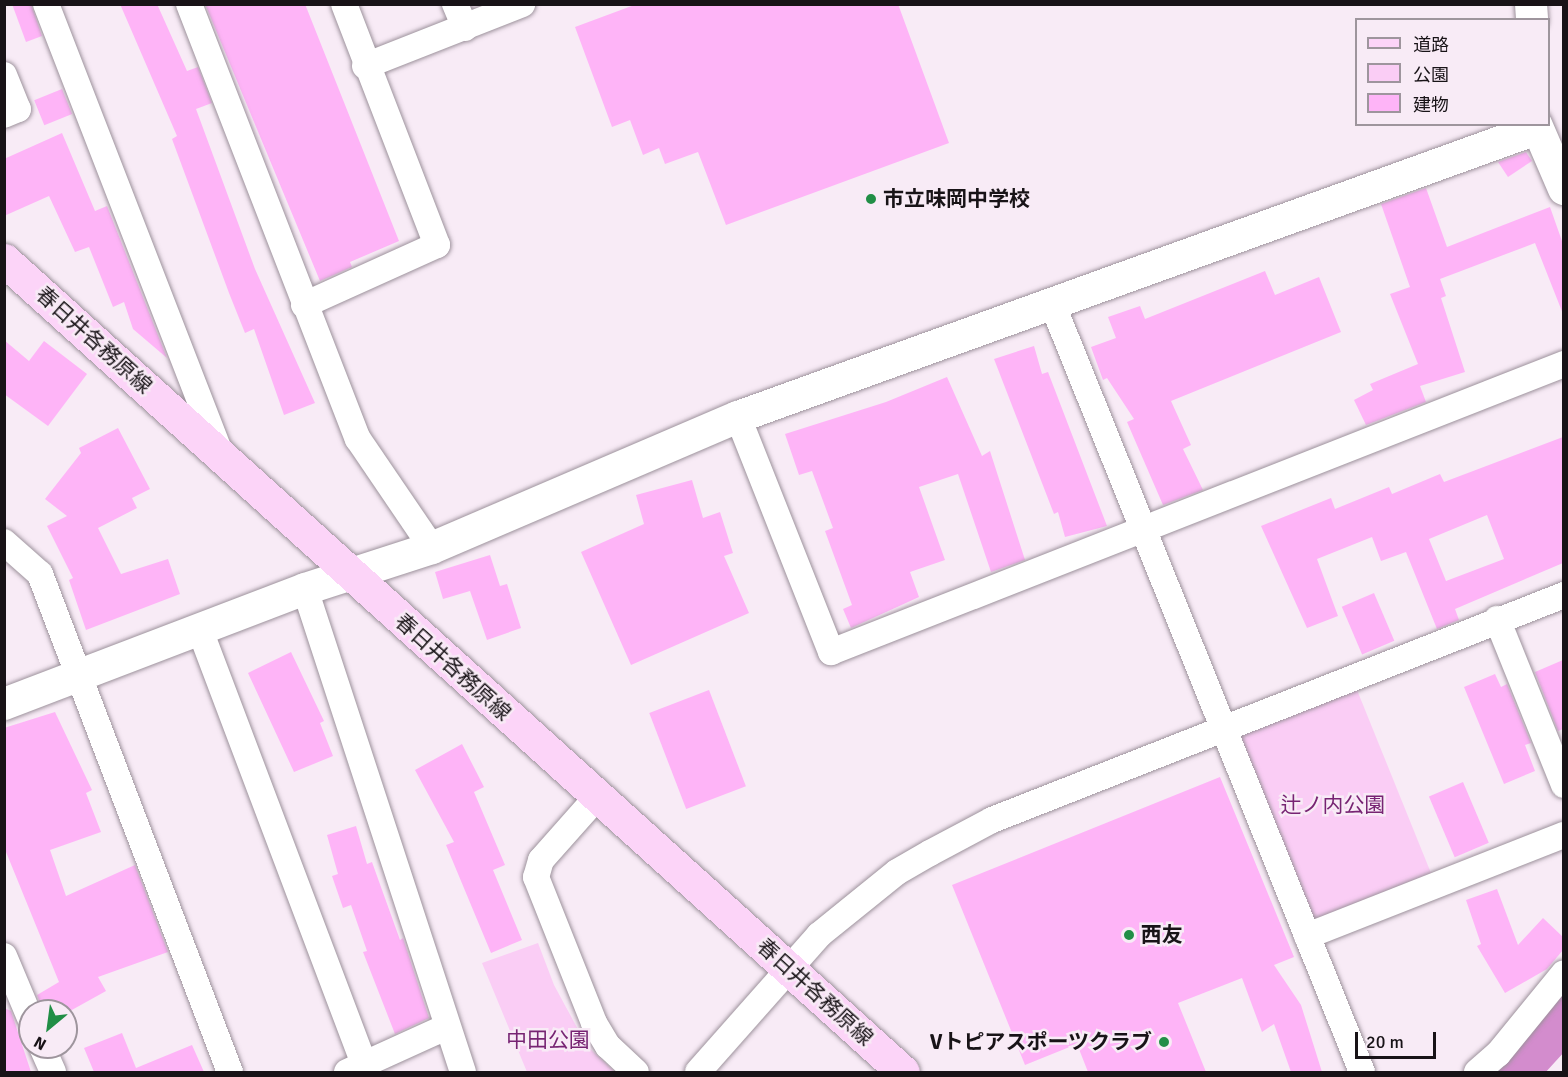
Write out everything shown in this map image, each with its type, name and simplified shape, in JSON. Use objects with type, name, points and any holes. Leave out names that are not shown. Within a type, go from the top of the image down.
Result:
[{"type":"main road","name":"春日井各務原線","points":[[4,260],[903,1072]]},
{"type":"street","points":[[46,4],[220,453]]},
{"type":"street","points":[[189,4],[304,305],[358,439],[432,548]]},
{"type":"street","points":[[304,305],[436,245],[365,66],[344,4]]},
{"type":"street","points":[[455,4],[465,28]]},
{"type":"street","points":[[365,66],[522,4]]},
{"type":"street","points":[[4,75],[18,109],[4,116]]},
{"type":"street","points":[[4,704],[80,673],[305,589],[432,548],[738,417],[1536,127],[1563,189]]},
{"type":"street","points":[[1052,303],[1362,1072]]},
{"type":"street","points":[[738,417],[831,652],[1143,526],[1563,364]]},
{"type":"street","points":[[4,542],[40,574],[80,673],[230,1072]]},
{"type":"street","points":[[305,589],[446,1027],[463,1072]]},
{"type":"street","points":[[698,1072],[788,967],[861,899],[930,853],[992,820],[1497,619],[1563,595]]},
{"type":"street","points":[[1497,619],[1563,785]]},
{"type":"street","points":[[200,630],[360,1070],[446,1027]]},
{"type":"street","points":[[597,797],[541,860],[536,877],[594,1023],[608,1046],[636,1072]]},
{"type":"street","points":[[1307,936],[1563,835]]},
{"type":"street","points":[[4,956],[10,985],[18,999]]},
{"type":"street","points":[[1478,1072],[1498,1054],[1563,973]]},
{"type":"green space","name":"辻ノ内公園","points":[[1355,685],[1432,876],[1311,925],[1234,734]]},
{"type":"green space","name":"中田公園","points":[[538,943],[554,985],[587,1046],[615,1072],[527,1072],[482,963]]},
{"type":"building","points":[[12,4],[31,4],[42,36],[26,42]]},
{"type":"building","points":[[120,4],[157,4],[187,71],[198,67],[212,103],[196,109],[255,269],[315,403],[284,415],[254,329],[245,333],[229,293],[172,139],[177,136]]},
{"type":"building","points":[[205,4],[305,4],[399,241],[350,262],[352,267],[320,281]]},
{"type":"building","points":[[637,4],[898,4],[949,143],[726,225],[698,152],[665,164],[659,148],[643,155],[630,120],[612,127],[575,27]]},
{"type":"building","points":[[62,89],[72,114],[44,125],[34,100]]},
{"type":"building","points":[[62,133],[95,211],[107,206],[167,358],[133,329],[124,302],[113,307],[89,247],[75,252],[49,196],[4,216],[4,159]]},
{"type":"building","points":[[1526,152],[1532,161],[1508,177],[1498,162]]},
{"type":"building","points":[[1426,188],[1447,247],[1550,207],[1563,244],[1563,314],[1535,243],[1440,279],[1446,296],[1441,298],[1465,372],[1420,386],[1426,402],[1366,425],[1354,400],[1373,390],[1370,384],[1418,364],[1390,294],[1410,287],[1381,204]]},
{"type":"building","points":[[1265,271],[1275,295],[1319,277],[1341,332],[1171,401],[1191,445],[1183,449],[1203,490],[1163,505],[1127,422],[1134,419],[1107,378],[1103,380],[1091,347],[1116,338],[1108,317],[1140,306],[1145,319]]},
{"type":"building","points":[[4,340],[29,361],[44,341],[87,374],[48,426],[4,394]]},
{"type":"building","points":[[1034,346],[1042,374],[1048,372],[1107,526],[1065,537],[1058,512],[1054,514],[994,359]]},
{"type":"building","points":[[947,377],[982,456],[990,451],[1025,560],[991,572],[958,474],[919,487],[945,560],[910,572],[919,597],[851,628],[843,609],[852,605],[825,531],[833,528],[812,471],[799,475],[785,434],[886,402]]},
{"type":"building","points":[[118,428],[150,489],[132,498],[137,508],[98,528],[121,574],[168,559],[180,594],[86,630],[69,580],[73,578],[47,526],[67,516],[45,499],[81,453],[79,448]]},
{"type":"building","points":[[1563,437],[1563,563],[1455,609],[1459,620],[1437,629],[1406,552],[1381,561],[1372,537],[1317,559],[1338,616],[1307,628],[1261,526],[1331,498],[1335,509],[1389,487],[1392,494],[1440,474],[1444,482]],"holes":[[[1487,515],[1504,559],[1446,581],[1429,539]]]},
{"type":"building","points":[[692,480],[703,518],[720,512],[733,553],[724,556],[749,613],[631,665],[581,552],[644,524],[636,495]]},
{"type":"building","points":[[490,555],[500,586],[507,584],[521,628],[487,640],[470,591],[443,599],[435,572]]},
{"type":"building","points":[[1374,593],[1394,641],[1362,655],[1342,607]]},
{"type":"building","points":[[291,652],[324,721],[320,723],[333,756],[294,772],[248,673]]},
{"type":"building","points":[[1563,660],[1563,729],[1558,731],[1535,672]]},
{"type":"building","points":[[1495,674],[1501,687],[1507,684],[1531,743],[1525,745],[1535,771],[1504,784],[1464,687]]},
{"type":"building","points":[[709,690],[746,786],[686,809],[649,713]]},
{"type":"building","points":[[55,712],[92,790],[86,793],[101,832],[50,850],[66,896],[135,865],[168,952],[98,977],[106,991],[78,1007],[78,999],[38,999],[37,995],[59,982],[4,847],[4,728]]},
{"type":"building","points":[[462,744],[484,787],[474,792],[505,865],[493,870],[522,940],[491,953],[446,845],[454,842],[415,770]]},
{"type":"building","name":"西友","points":[[1220,777],[1294,957],[1274,965],[1301,1005],[1322,1072],[1291,1072],[1274,1024],[1262,1032],[1242,978],[1178,1003],[1206,1072],[1088,1072],[1077,1044],[1025,1065],[952,885]]},
{"type":"building","points":[[1463,782],[1489,843],[1455,857],[1429,796]]},
{"type":"building","points":[[356,826],[367,864],[372,862],[400,940],[403,938],[429,1018],[395,1034],[363,952],[367,951],[351,905],[343,908],[332,876],[338,874],[327,835]]},
{"type":"building","points":[[1497,889],[1518,945],[1543,918],[1563,937],[1563,950],[1547,969],[1505,993],[1477,946],[1481,944],[1466,900]]},
{"type":"building","points":[[4,1008],[11,1011],[18,1032],[18,1059],[27,1059],[31,1072],[4,1072]]},
{"type":"building","points":[[122,1033],[136,1068],[192,1045],[204,1072],[94,1072],[84,1048]]},
{"type":"waterway","points":[[1512,1072],[1564,1015]]},
{"type":"place","name":"市立味岡中学校","points":[[871,199]]},
{"type":"place","name":"西友","points":[[1129,935]]},
{"type":"place","name":"Vトピアスポーツクラブ","points":[[1164,1042]]}]
